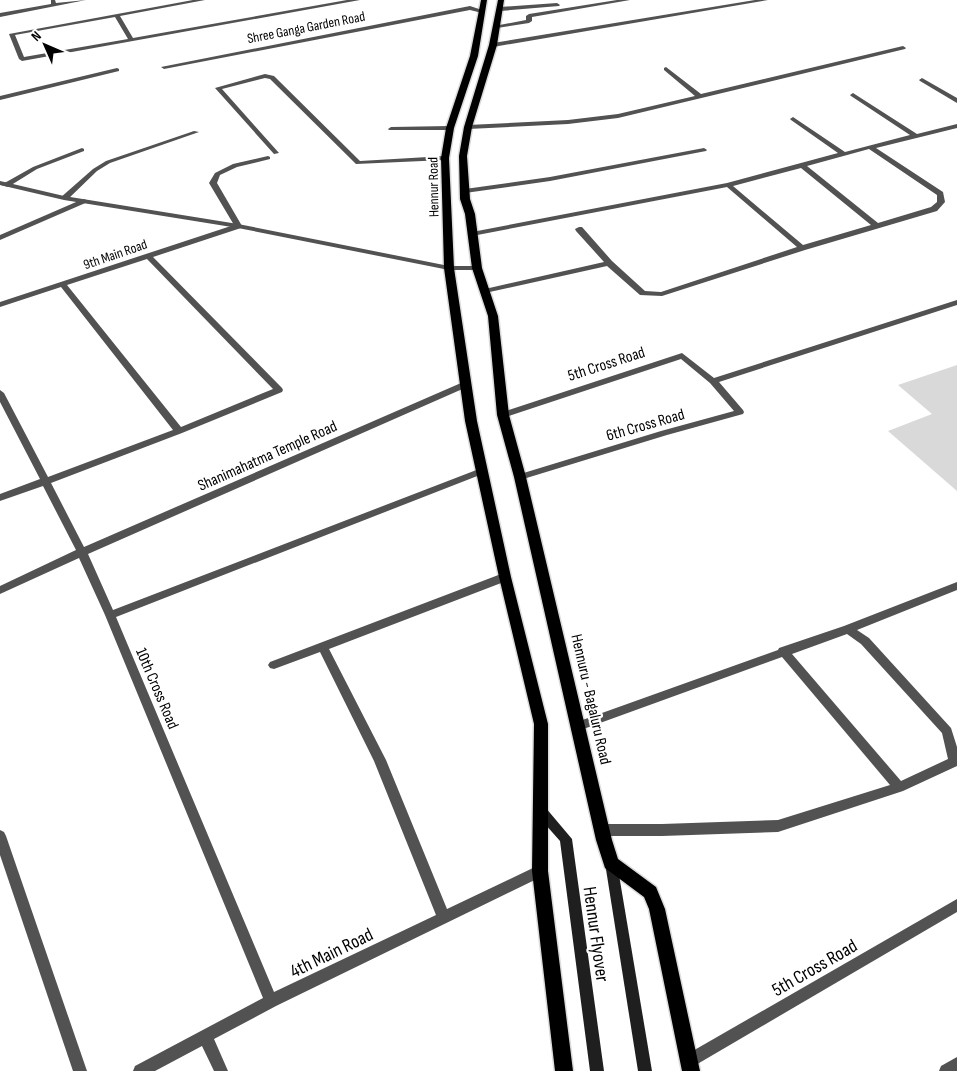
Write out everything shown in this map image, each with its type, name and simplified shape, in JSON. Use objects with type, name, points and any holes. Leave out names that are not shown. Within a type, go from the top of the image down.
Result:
[{"type":"main road","points":[[482,11],[484,0]]},
{"type":"main road","points":[[477,268],[465,191],[463,156],[468,127],[493,45],[501,0]]},
{"type":"main road","name":"Hennur Road","points":[[464,385],[458,321],[449,268],[445,158],[450,128],[474,56],[482,11]]},
{"type":"main road","name":"Hennuru - Bagaluru Road","points":[[477,268],[493,316],[503,415],[520,478],[611,863]]},
{"type":"main road","points":[[464,385],[505,577],[541,724],[540,871],[564,1071]]},
{"type":"main road","name":"Hennur Flyover","points":[[541,811],[566,839],[597,1071]]},
{"type":"main road","points":[[611,863],[650,892],[690,1066]]},
{"type":"main road","name":"Hennur Flyover","points":[[611,863],[645,1071]]},
{"type":"street","points":[[0,15],[53,3],[83,0]]},
{"type":"street","points":[[202,0],[12,34],[22,59],[357,0]]},
{"type":"street","points":[[500,9],[560,5],[589,0]]},
{"type":"street","points":[[497,26],[530,21],[529,16],[627,0]]},
{"type":"street","points":[[493,45],[765,0]]},
{"type":"street","name":"Shree Ganga Garden Road","points":[[164,66],[470,8],[482,11]]},
{"type":"street","points":[[116,15],[132,40]]},
{"type":"street","points":[[516,24],[519,41]]},
{"type":"street","points":[[468,127],[568,122],[618,116],[902,48]]},
{"type":"street","points":[[666,69],[700,97]]},
{"type":"street","points":[[0,98],[117,70]]},
{"type":"street","points":[[276,153],[218,88],[265,76],[272,77],[358,162],[445,158]]},
{"type":"street","points":[[922,80],[957,100]]},
{"type":"street","points":[[853,95],[916,136]]},
{"type":"street","points":[[792,119],[844,154]]},
{"type":"street","points":[[472,234],[728,185],[957,126]]},
{"type":"street","points":[[391,129],[450,128]]},
{"type":"street","points":[[64,198],[95,170],[108,162],[196,132]]},
{"type":"street","points":[[580,229],[609,262],[643,292],[662,294],[802,248],[934,208],[941,202],[940,194],[929,185],[870,147]]},
{"type":"street","points":[[3,184],[35,168],[82,150]]},
{"type":"street","points":[[465,191],[550,179],[704,150]]},
{"type":"street","points":[[238,226],[213,183],[215,178],[217,174],[234,165],[268,158]]},
{"type":"street","points":[[802,165],[877,226]]},
{"type":"street","points":[[3,184],[64,198],[238,226],[449,268],[477,268]]},
{"type":"street","points":[[728,185],[802,248]]},
{"type":"street","points":[[0,238],[86,201]]},
{"type":"street","name":"9th Main Road","points":[[0,306],[238,226]]},
{"type":"street","points":[[0,498],[179,431],[279,390],[148,256]]},
{"type":"street","points":[[485,291],[609,262]]},
{"type":"street","points":[[64,285],[179,431]]},
{"type":"street","points":[[713,380],[957,302]]},
{"type":"street","name":"5th Cross Road","points":[[503,415],[682,356],[713,380]]},
{"type":"street","name":"6th Cross Road","points":[[520,478],[664,433],[740,412],[713,380]]},
{"type":"street","name":"Shanimahatma Temple Road","points":[[0,590],[82,552],[464,385]]},
{"type":"street","name":"10th Cross Road","points":[[0,393],[44,482],[82,552],[271,1002]]},
{"type":"street","points":[[110,615],[482,471]]},
{"type":"street","points":[[274,665],[505,577]]},
{"type":"street","points":[[578,726],[784,650],[848,629],[957,586]]},
{"type":"street","points":[[602,830],[778,826],[899,787],[956,762],[947,731],[865,641],[848,629]]},
{"type":"street","points":[[322,648],[380,760],[444,918]]},
{"type":"street","points":[[784,650],[899,787]]},
{"type":"street","points":[[0,836],[80,1071]]},
{"type":"street","name":"4th Main Road","points":[[140,1071],[271,1002],[540,871]]},
{"type":"street","name":"5th Cross Road","points":[[690,1066],[957,905]]},
{"type":"street","points":[[205,1036],[221,1071]]},
{"type":"street","points":[[946,1071],[957,1064]]},
{"type":"shaded area","points":[[957,365],[957,491],[888,431],[932,414],[898,385]]}]
